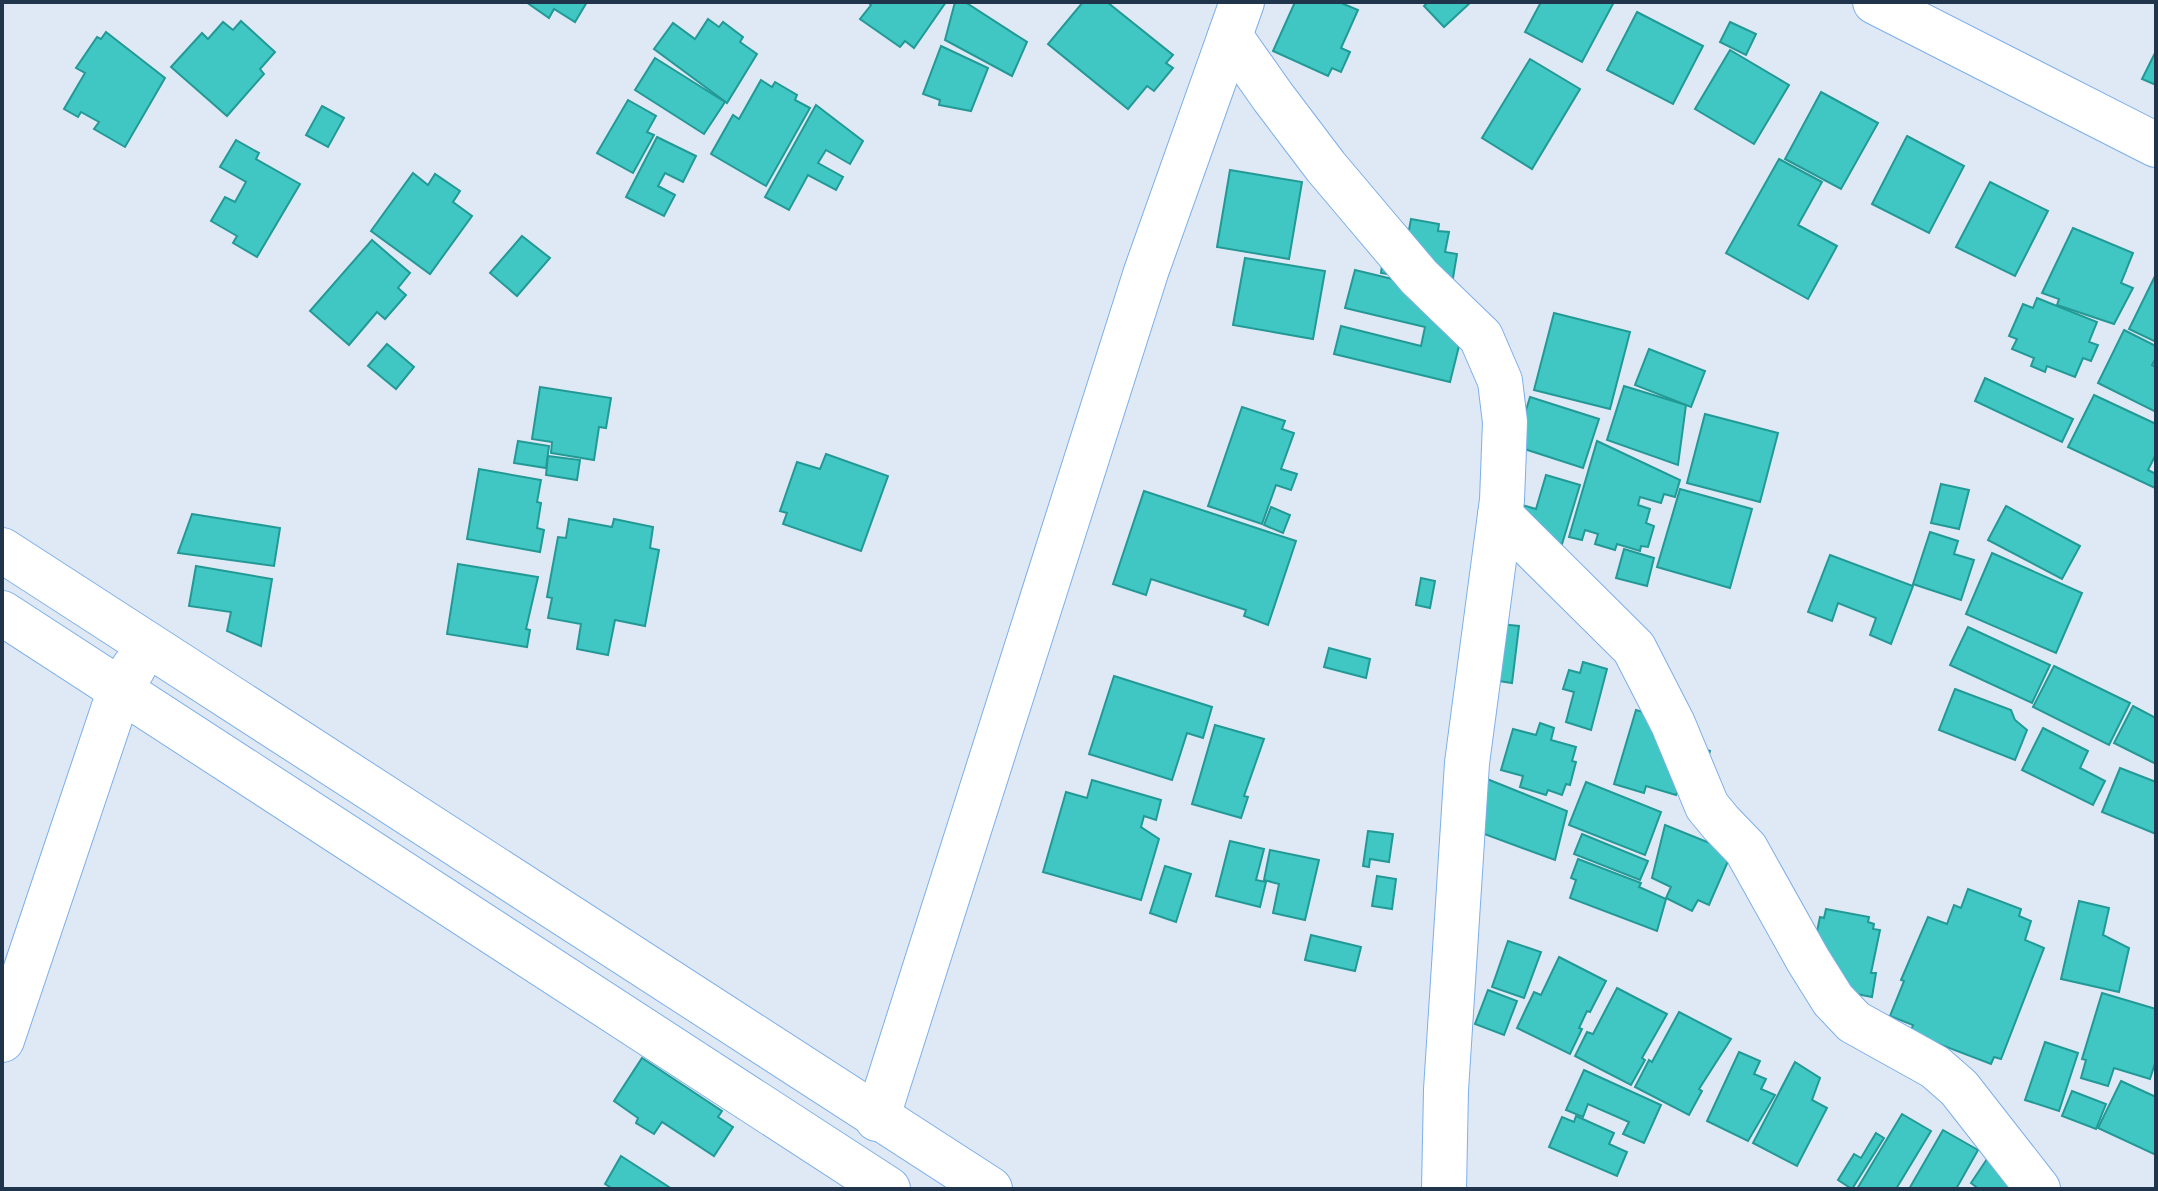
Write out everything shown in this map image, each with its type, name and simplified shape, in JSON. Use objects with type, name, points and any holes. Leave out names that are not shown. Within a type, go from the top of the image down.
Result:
[{"type":"street","points":[[1875,2],[2156,145]]},
{"type":"street","points":[[1236,19],[1273,97],[1326,167],[1419,277],[1481,337],[1500,381],[1505,422],[1500,515],[1467,763],[1446,1090],[1444,1189]]},
{"type":"street","points":[[877,1119],[1146,272],[1236,19]]},
{"type":"street","points":[[1500,515],[1634,648],[1673,724],[1707,806],[1746,849],[1833,1000],[1854,1022],[1935,1067],[1959,1088],[2038,1189]]},
{"type":"street","points":[[2,550],[877,1119],[990,1189]]},
{"type":"street","points":[[2,613],[868,1183]]},
{"type":"street","points":[[2,1040],[120,689],[148,645]]},
{"type":"building","points":[[526,2],[587,2],[575,22],[554,9],[549,18]]},
{"type":"building","points":[[868,2],[946,2],[914,48],[905,41],[900,47],[860,19],[871,5]]},
{"type":"building","points":[[955,2],[965,2],[1027,42],[1012,76],[945,40]]},
{"type":"building","points":[[1083,2],[1107,2],[1173,55],[1166,63],[1173,68],[1154,91],[1147,86],[1128,109],[1048,44]]},
{"type":"building","points":[[1295,2],[1339,2],[1358,10],[1341,48],[1350,52],[1341,72],[1332,68],[1328,76],[1273,51]]},
{"type":"building","points":[[1428,2],[1471,2],[1444,27],[1424,6]]},
{"type":"building","points":[[1541,2],[1614,2],[1582,62],[1525,32]]},
{"type":"building","points":[[1637,12],[1703,46],[1673,104],[1607,70]]},
{"type":"building","points":[[708,19],[719,27],[723,22],[743,37],[740,42],[757,54],[727,103],[654,49],[673,23],[695,39]]},
{"type":"building","points":[[241,21],[275,52],[260,69],[264,74],[227,116],[171,67],[202,33],[208,39],[223,22],[233,30]]},
{"type":"building","points":[[1730,22],[1756,34],[1746,55],[1720,42]]},
{"type":"building","points":[[106,32],[165,78],[125,147],[94,129],[99,122],[81,112],[78,117],[64,109],[85,73],[76,68],[97,37],[101,39]]},
{"type":"building","points":[[941,46],[988,68],[971,111],[939,105],[940,100],[923,94]]},
{"type":"building","points":[[1730,50],[1789,85],[1754,144],[1695,109]]},
{"type":"building","points":[[2156,51],[2156,85],[2142,79]]},
{"type":"building","points":[[655,58],[725,102],[704,134],[635,90]]},
{"type":"building","points":[[1530,59],[1580,89],[1532,169],[1482,138]]},
{"type":"building","points":[[761,80],[772,87],[775,82],[797,95],[795,100],[810,108],[766,186],[711,154],[733,115],[739,119]]},
{"type":"building","points":[[1821,92],[1878,123],[1841,189],[1785,159]]},
{"type":"building","points":[[628,100],[656,116],[647,132],[654,135],[633,173],[597,153]]},
{"type":"building","points":[[816,105],[863,141],[850,164],[826,150],[818,163],[843,177],[836,190],[808,175],[789,210],[765,197]]},
{"type":"building","points":[[322,106],[344,118],[328,147],[306,135]]},
{"type":"building","points":[[1907,136],[1964,166],[1929,233],[1872,204]]},
{"type":"building","points":[[657,137],[696,156],[683,182],[665,173],[658,186],[675,195],[664,216],[626,197]]},
{"type":"building","points":[[236,140],[259,153],[256,159],[300,184],[257,257],[233,243],[237,236],[211,221],[225,197],[235,202],[246,182],[220,167]]},
{"type":"building","points":[[1779,159],[1822,182],[1798,225],[1837,246],[1808,299],[1726,253]]},
{"type":"building","points":[[1230,170],[1302,182],[1289,259],[1217,247]]},
{"type":"building","points":[[413,173],[428,185],[435,174],[460,191],[453,202],[472,216],[430,274],[371,231]]},
{"type":"building","points":[[1990,182],[2048,211],[2015,276],[1956,247]]},
{"type":"building","points":[[1411,219],[1439,224],[1438,231],[1449,232],[1445,252],[1457,254],[1452,284],[1381,273],[1386,238],[1396,228],[1409,230]]},
{"type":"building","points":[[2073,228],[2133,253],[2121,283],[2133,288],[2114,324],[2057,305],[2059,299],[2042,293]]},
{"type":"building","points":[[522,236],[550,258],[517,296],[490,273]]},
{"type":"building","points":[[372,240],[410,273],[398,288],[406,295],[385,319],[377,312],[349,345],[310,311]]},
{"type":"building","points":[[1245,258],[1325,271],[1313,339],[1233,325]]},
{"type":"building","points":[[1355,270],[1471,298],[1450,382],[1334,354],[1341,326],[1421,346],[1425,327],[1345,308]]},
{"type":"building","points":[[2156,274],[2156,342],[2129,329]]},
{"type":"building","points":[[2037,298],[2097,322],[2089,342],[2098,345],[2091,361],[2083,358],[2075,377],[2047,366],[2045,372],[2031,366],[2034,358],[2012,349],[2017,339],[2009,336],[2023,304],[2033,308]]},
{"type":"building","points":[[1554,313],[1630,332],[1610,409],[1534,390]]},
{"type":"building","points":[[2124,330],[2156,346],[2156,358],[2152,365],[2156,367],[2156,412],[2098,383]]},
{"type":"building","points":[[387,344],[414,367],[396,389],[368,366]]},
{"type":"building","points":[[1649,349],[1705,371],[1691,407],[1635,385]]},
{"type":"building","points":[[1985,378],[2073,419],[2062,442],[1975,401]]},
{"type":"building","points":[[1624,386],[1686,405],[1678,465],[1607,440]]},
{"type":"building","points":[[540,387],[611,398],[606,428],[599,427],[594,460],[551,453],[552,442],[532,439]]},
{"type":"building","points":[[2094,395],[2156,424],[2156,454],[2148,470],[2156,474],[2155,488],[2068,447]]},
{"type":"building","points":[[1530,397],[1599,419],[1583,468],[1515,446]]},
{"type":"building","points":[[1242,407],[1285,421],[1282,429],[1294,433],[1281,469],[1297,474],[1291,490],[1276,485],[1262,524],[1208,506]]},
{"type":"building","points":[[1705,414],[1778,433],[1760,502],[1687,483]]},
{"type":"building","points":[[518,441],[549,446],[546,468],[514,463]]},
{"type":"building","points":[[1597,441],[1680,480],[1675,497],[1664,494],[1661,503],[1640,497],[1638,505],[1650,509],[1646,523],[1654,526],[1648,547],[1641,546],[1640,551],[1617,544],[1615,550],[1595,544],[1598,534],[1585,530],[1582,540],[1569,537]]},
{"type":"building","points":[[826,454],[888,476],[861,551],[783,524],[787,513],[780,511],[797,462],[820,469]]},
{"type":"building","points":[[548,456],[580,460],[577,480],[546,475]]},
{"type":"building","points":[[479,469],[541,480],[537,528],[544,530],[540,552],[467,539]]},
{"type":"building","points":[[1546,475],[1580,485],[1562,544],[1500,526],[1508,501],[1536,509]]},
{"type":"building","points":[[1941,484],[1969,490],[1959,529],[1931,523]]},
{"type":"building","points":[[1680,489],[1752,509],[1730,588],[1657,567]]},
{"type":"building","points":[[1144,491],[1296,541],[1268,625],[1244,616],[1246,610],[1151,579],[1146,595],[1113,584]]},
{"type":"building","points":[[2006,506],[2080,546],[2062,579],[1988,540]]},
{"type":"building","points":[[1271,507],[1290,515],[1283,533],[1264,525]]},
{"type":"building","points":[[192,514],[280,528],[274,566],[178,553]]},
{"type":"building","points":[[569,519],[612,527],[614,519],[653,527],[650,548],[659,550],[645,626],[615,620],[608,655],[577,649],[581,624],[548,618],[552,598],[547,597],[558,537],[566,538]]},
{"type":"building","points":[[1930,532],[1958,541],[1954,554],[1974,560],[1961,600],[1913,584]]},
{"type":"building","points":[[1624,549],[1654,558],[1647,586],[1616,578]]},
{"type":"building","points":[[1992,553],[2082,593],[2056,653],[1966,614]]},
{"type":"building","points":[[1830,555],[1913,586],[1891,644],[1870,635],[1876,618],[1838,603],[1832,621],[1808,612]]},
{"type":"building","points":[[458,564],[538,577],[526,629],[530,630],[527,647],[447,634]]},
{"type":"building","points":[[196,566],[272,579],[261,646],[227,631],[231,612],[189,606]]},
{"type":"building","points":[[1421,578],[1435,581],[1430,608],[1416,605]]},
{"type":"building","points":[[1499,624],[1519,626],[1512,683],[1492,680]]},
{"type":"building","points":[[1968,627],[2050,665],[2032,703],[1950,665]]},
{"type":"building","points":[[1329,648],[1370,659],[1366,678],[1324,667]]},
{"type":"building","points":[[1583,662],[1607,669],[1591,730],[1566,722],[1574,692],[1563,689],[1569,670],[1580,673]]},
{"type":"building","points":[[2054,666],[2130,703],[2109,745],[2033,707]]},
{"type":"building","points":[[1114,676],[1212,707],[1203,738],[1187,733],[1172,780],[1089,754]]},
{"type":"building","points":[[1955,689],[2011,710],[2015,720],[2027,730],[2015,760],[1939,730]]},
{"type":"building","points":[[2133,706],[2156,718],[2156,764],[2114,743]]},
{"type":"building","points":[[1636,710],[1666,719],[1691,745],[1710,751],[1698,793],[1679,787],[1676,795],[1646,786],[1644,793],[1614,784]]},
{"type":"building","points":[[1540,723],[1554,728],[1551,740],[1576,747],[1570,785],[1566,784],[1562,795],[1548,790],[1546,795],[1520,787],[1523,776],[1501,770],[1513,729],[1536,735]]},
{"type":"building","points":[[1215,725],[1264,739],[1244,796],[1248,797],[1241,818],[1192,804]]},
{"type":"building","points":[[2043,728],[2088,751],[2080,768],[2105,781],[2093,805],[2022,770]]},
{"type":"building","points":[[2120,768],[2156,782],[2156,834],[2102,812]]},
{"type":"building","points":[[1487,779],[1567,811],[1555,860],[1468,828]]},
{"type":"building","points":[[1092,780],[1161,800],[1156,820],[1144,816],[1141,827],[1159,839],[1141,900],[1043,872],[1066,792],[1087,798]]},
{"type":"building","points":[[1586,782],[1661,812],[1645,855],[1569,825]]},
{"type":"building","points":[[1665,825],[1732,852],[1709,905],[1698,900],[1692,911],[1666,898],[1671,887],[1652,878]]},
{"type":"building","points":[[1368,831],[1393,834],[1389,862],[1370,859],[1369,867],[1363,866]]},
{"type":"building","points":[[1582,834],[1648,861],[1640,880],[1574,854]]},
{"type":"building","points":[[1230,841],[1264,849],[1256,880],[1266,882],[1260,907],[1216,896]]},
{"type":"building","points":[[1270,850],[1319,860],[1305,920],[1273,913],[1279,884],[1264,880]]},
{"type":"building","points":[[1578,859],[1641,883],[1639,887],[1666,899],[1657,931],[1570,898],[1576,880],[1571,878]]},
{"type":"building","points":[[1165,866],[1191,874],[1176,922],[1150,913]]},
{"type":"building","points":[[1377,876],[1396,879],[1392,909],[1372,906]]},
{"type":"building","points":[[1968,889],[2021,909],[2019,916],[2031,921],[2025,940],[2044,948],[2001,1059],[1994,1057],[1991,1064],[1910,1033],[1913,1025],[1890,1016],[1904,981],[1901,980],[1928,917],[1947,924],[1954,905],[1961,908]]},
{"type":"building","points":[[2079,901],[2109,908],[2103,935],[2129,948],[2119,992],[2061,979]]},
{"type":"building","points":[[1826,909],[1869,917],[1868,922],[1874,924],[1873,929],[1880,930],[1871,973],[1876,973],[1872,997],[1796,982],[1802,949],[1813,951],[1820,917],[1824,918]]},
{"type":"building","points":[[1311,935],[1361,947],[1355,971],[1305,960]]},
{"type":"building","points":[[1508,941],[1541,952],[1524,998],[1492,987]]},
{"type":"building","points":[[1559,957],[1606,981],[1590,1012],[1587,1011],[1570,1054],[1517,1028],[1534,992],[1541,995]]},
{"type":"building","points":[[1617,988],[1667,1014],[1631,1085],[1575,1056],[1587,1032],[1593,1034]]},
{"type":"building","points":[[1488,990],[1517,1001],[1504,1035],[1475,1024]]},
{"type":"building","points":[[2102,993],[2156,1009],[2156,1060],[2150,1079],[2114,1068],[2108,1086],[2081,1078],[2086,1060],[2082,1059]]},
{"type":"building","points":[[1679,1012],[1731,1039],[1699,1089],[1702,1091],[1689,1115],[1635,1087]]},
{"type":"building","points":[[2045,1042],[2078,1053],[2059,1111],[2025,1100]]},
{"type":"building","points":[[1739,1052],[1760,1061],[1754,1074],[1766,1079],[1761,1089],[1775,1095],[1748,1141],[1707,1121]]},
{"type":"building","points":[[642,1058],[722,1111],[718,1117],[733,1127],[714,1156],[662,1122],[654,1134],[636,1123],[638,1118],[614,1101]]},
{"type":"building","points":[[1795,1062],[1820,1078],[1812,1100],[1827,1108],[1797,1166],[1753,1143]]},
{"type":"building","points":[[1584,1070],[1661,1105],[1644,1143],[1623,1134],[1629,1122],[1588,1104],[1583,1117],[1566,1110]]},
{"type":"building","points":[[2121,1081],[2156,1097],[2156,1155],[2098,1128]]},
{"type":"building","points":[[2072,1091],[2106,1104],[2096,1129],[2062,1116]]},
{"type":"building","points":[[1902,1114],[1931,1131],[1896,1189],[1857,1189]]},
{"type":"building","points":[[1576,1116],[1614,1133],[1609,1144],[1627,1152],[1617,1176],[1549,1147],[1562,1117],[1574,1122]]},
{"type":"building","points":[[1943,1130],[1978,1150],[1956,1189],[1909,1189]]},
{"type":"building","points":[[1876,1133],[1884,1138],[1852,1189],[1838,1180],[1854,1154],[1861,1158]]},
{"type":"building","points":[[621,1156],[672,1189],[613,1189],[605,1184]]},
{"type":"building","points":[[1987,1159],[2034,1189],[1979,1189],[1971,1183]]}]
